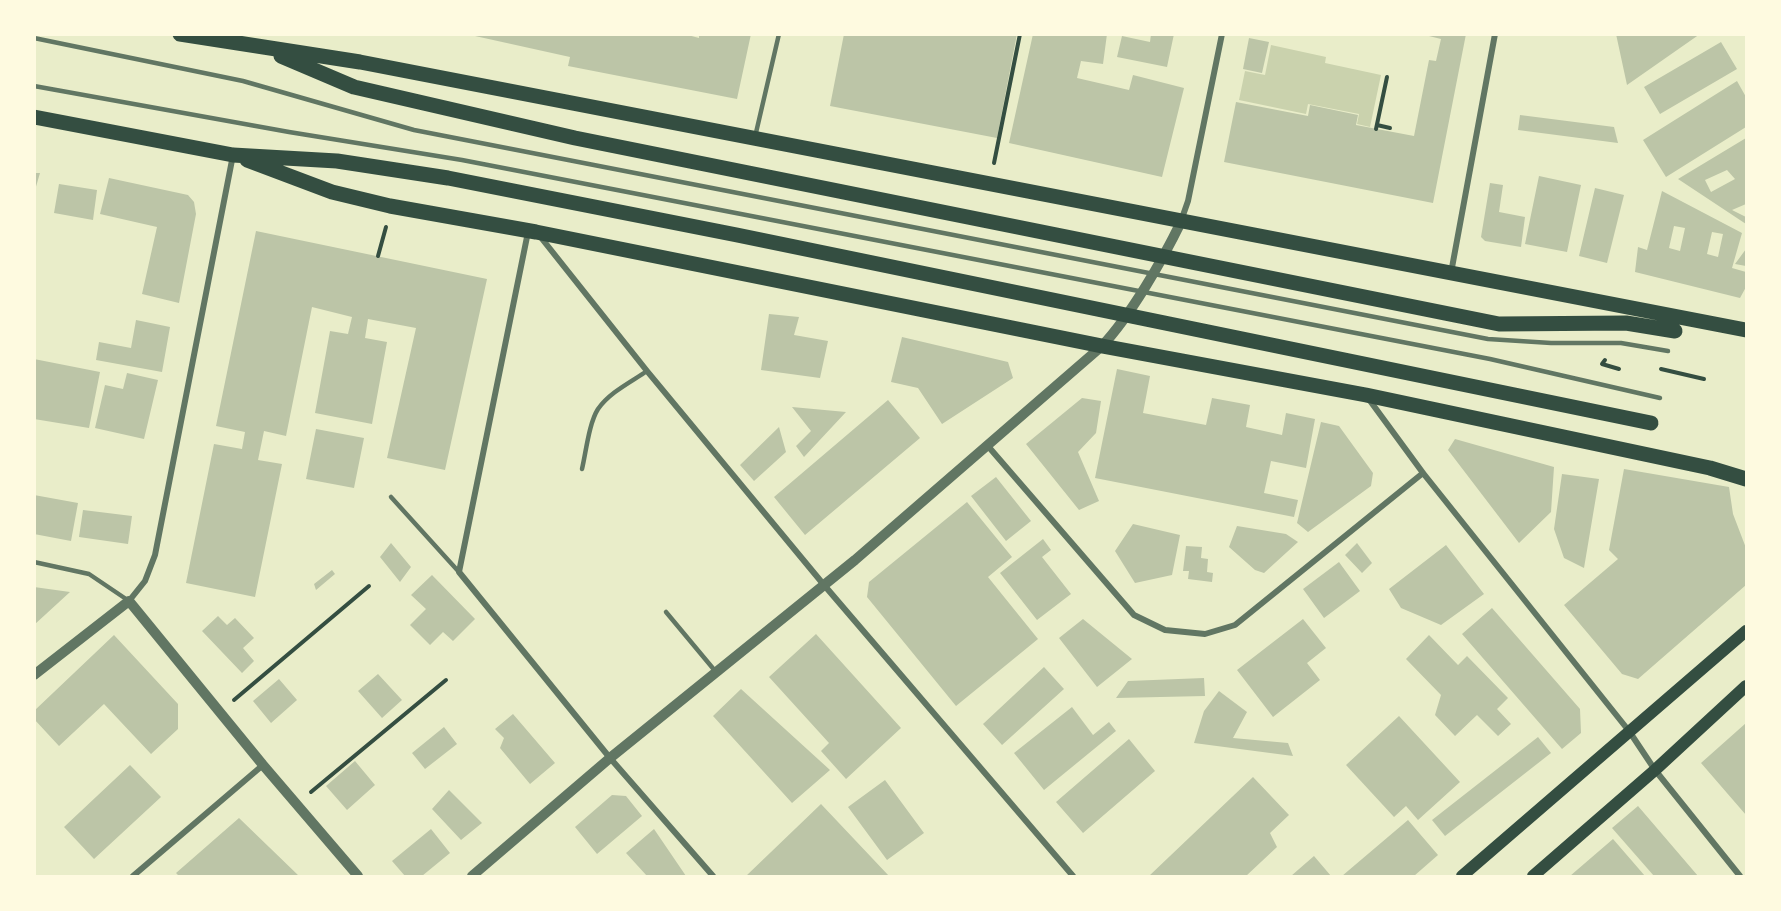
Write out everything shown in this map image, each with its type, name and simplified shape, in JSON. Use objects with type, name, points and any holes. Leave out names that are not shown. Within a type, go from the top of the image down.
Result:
[{"type":"main road","points":[[180,34],[360,62],[1746,330]]},
{"type":"main road","points":[[258,46],[354,87],[575,138],[1499,324],[1626,323],[1675,331]]},
{"type":"main road","points":[[34,117],[233,155],[337,161],[448,178],[737,235],[1651,423]]},
{"type":"main road","points":[[233,155],[332,192],[390,206],[532,232],[1102,346],[1366,395],[1710,468],[1746,479]]},
{"type":"main road","points":[[1462,876],[1746,631]]},
{"type":"main road","points":[[1533,876],[1655,770],[1746,686]]},
{"type":"street","points":[[472,876],[610,758],[717,674],[824,585],[1102,346],[1119,328],[1181,222],[1188,201],[1222,34]]},
{"type":"street","points":[[1451,273],[1495,34]]},
{"type":"street","points":[[34,675],[129,601],[145,581],[154,555],[233,155]]},
{"type":"street","points":[[532,232],[824,585],[1073,876]]},
{"type":"street","points":[[532,232],[459,572],[610,758],[713,876]]},
{"type":"street","points":[[1366,395],[1423,473],[1629,731],[1655,770],[1740,876]]},
{"type":"street","points":[[987,445],[1134,615],[1165,630],[1205,634],[1235,625],[1423,473]]},
{"type":"street","points":[[129,601],[263,765],[358,876]]},
{"type":"street","points":[[133,876],[263,765]]},
{"type":"lane","points":[[754,140],[779,34]]},
{"type":"lane","points":[[34,38],[243,81],[414,130],[1488,339],[1551,343],[1621,343],[1668,351]]},
{"type":"lane","points":[[34,86],[323,138],[462,160],[1490,359],[1660,398]]},
{"type":"lane","points":[[582,469],[594,417],[599,409],[612,394],[647,371]]},
{"type":"lane","points":[[391,498],[459,572]]},
{"type":"lane","points":[[34,562],[89,574],[129,601]]},
{"type":"lane","points":[[666,612],[717,674]]},
{"type":"path","points":[[990,184],[1020,34]]},
{"type":"path","points":[[1387,77],[1376,127],[1390,128]]},
{"type":"path","points":[[378,256],[390,206]]},
{"type":"path","points":[[1607,357],[1602,364],[1628,372]]},
{"type":"path","points":[[220,712],[369,586]]},
{"type":"path","points":[[296,804],[446,680]]},
{"type":"green space","points":[[1271,45],[1326,57],[1325,63],[1381,75],[1370,127],[1357,124],[1359,114],[1308,104],[1306,114],[1239,100],[1245,71],[1265,75]]},
{"type":"building","points":[[466,34],[684,34],[699,38],[699,34],[751,34],[737,99],[568,66],[570,57]]},
{"type":"building","points":[[844,34],[944,34],[954,36],[955,34],[1017,34],[997,138],[830,106]]},
{"type":"building","points":[[1033,34],[1107,34],[1103,64],[1081,61],[1077,78],[1129,90],[1133,75],[1184,88],[1162,177],[1009,143]]},
{"type":"building","points":[[1151,34],[1174,34],[1167,67],[1117,57],[1122,36],[1150,42]]},
{"type":"building","points":[[1421,34],[1466,34],[1433,203],[1224,162],[1236,102],[1308,116],[1310,105],[1358,115],[1356,125],[1414,136],[1429,60],[1436,61],[1441,39]]},
{"type":"building","points":[[1616,34],[1700,34],[1627,85]]},
{"type":"building","points":[[1249,38],[1269,42],[1262,73],[1243,69]]},
{"type":"building","points":[[1721,42],[1737,69],[1660,114],[1644,87]]},
{"type":"building","points":[[1737,81],[1746,97],[1746,127],[1666,177],[1643,140]]},
{"type":"building","points":[[1520,115],[1614,127],[1618,143],[1518,130]]},
{"type":"building","points":[[1746,138],[1746,204],[1732,210],[1746,217],[1746,224],[1678,179]],"holes":[[[1727,170],[1735,179],[1711,192],[1705,180]]]},
{"type":"building","points":[[34,173],[40,173],[35,190],[34,190]]},
{"type":"building","points":[[1539,176],[1581,185],[1567,252],[1525,244]]},
{"type":"building","points":[[109,178],[188,195],[194,202],[196,214],[179,303],[142,294],[157,227],[100,214]]},
{"type":"building","points":[[1490,183],[1503,185],[1499,212],[1525,217],[1521,247],[1485,241],[1481,237]]},
{"type":"building","points":[[59,184],[97,190],[93,220],[54,213]]},
{"type":"building","points":[[1595,188],[1624,195],[1607,263],[1579,256]]},
{"type":"building","points":[[1662,191],[1742,233],[1732,268],[1746,272],[1746,287],[1740,298],[1635,272],[1638,247],[1647,250]],"holes":[[[1674,226],[1685,228],[1680,251],[1669,248]],[[1712,232],[1723,234],[1718,257],[1707,254]]]},
{"type":"building","points":[[256,231],[487,279],[445,470],[387,458],[416,328],[368,319],[365,338],[387,342],[372,424],[315,413],[330,331],[348,334],[352,317],[312,307],[286,436],[264,431],[258,460],[282,464],[255,597],[186,583],[214,444],[242,449],[245,432],[216,426]]},
{"type":"building","points":[[1746,249],[1746,266],[1735,264]]},
{"type":"building","points":[[769,314],[799,317],[794,335],[828,341],[820,378],[761,370]]},
{"type":"building","points":[[136,320],[170,327],[162,372],[96,360],[99,342],[131,348]]},
{"type":"building","points":[[902,337],[1008,362],[1013,378],[942,424],[918,388],[891,382]]},
{"type":"building","points":[[34,359],[100,372],[89,428],[34,419]]},
{"type":"building","points":[[1117,369],[1150,376],[1143,413],[1206,425],[1212,398],[1250,405],[1246,427],[1282,435],[1286,413],[1315,419],[1306,468],[1271,461],[1264,493],[1298,500],[1294,517],[1095,478]]},
{"type":"building","points":[[127,373],[158,380],[144,439],[95,428],[105,385],[123,389]]},
{"type":"building","points":[[1082,398],[1101,401],[1096,433],[1078,452],[1099,501],[1079,510],[1026,444]]},
{"type":"building","points":[[888,400],[920,438],[805,535],[774,497]]},
{"type":"building","points":[[792,407],[846,412],[804,457],[796,446],[811,431]]},
{"type":"building","points":[[1321,422],[1339,426],[1373,473],[1371,486],[1308,532],[1297,523]]},
{"type":"building","points":[[779,427],[786,452],[754,481],[740,465]]},
{"type":"building","points":[[316,429],[364,438],[354,488],[306,479]]},
{"type":"building","points":[[1455,439],[1554,467],[1551,512],[1519,543],[1448,450]]},
{"type":"building","points":[[1624,469],[1729,487],[1733,514],[1746,548],[1746,585],[1638,679],[1622,674],[1564,605],[1618,559],[1609,550]]},
{"type":"building","points":[[1562,474],[1599,479],[1584,568],[1564,558],[1554,529]]},
{"type":"building","points":[[996,477],[1031,521],[1006,541],[971,496]]},
{"type":"building","points":[[34,495],[78,503],[71,541],[34,534]]},
{"type":"building","points":[[967,502],[1012,557],[988,577],[1038,639],[956,706],[867,597],[869,582]]},
{"type":"building","points":[[83,510],[132,516],[128,544],[79,537]]},
{"type":"building","points":[[1133,524],[1180,535],[1172,575],[1135,583],[1115,551]]},
{"type":"building","points":[[1237,526],[1286,534],[1298,542],[1264,573],[1255,570],[1229,547]]},
{"type":"building","points":[[1043,539],[1051,550],[1042,557],[1071,594],[1037,620],[1000,573]]},
{"type":"building","points":[[391,543],[411,567],[400,582],[380,557]]},
{"type":"building","points":[[1357,543],[1372,563],[1362,573],[1345,555]]},
{"type":"building","points":[[1446,545],[1484,594],[1441,625],[1401,608],[1389,589]]},
{"type":"building","points":[[1186,546],[1202,547],[1201,558],[1208,559],[1207,572],[1213,573],[1212,582],[1188,579],[1189,571],[1183,571]]},
{"type":"building","points":[[1339,562],[1360,591],[1324,618],[1303,589]]},
{"type":"building","points":[[332,570],[335,574],[316,590],[314,584]]},
{"type":"building","points":[[432,575],[475,619],[453,641],[443,632],[430,645],[410,625],[426,609],[411,595]]},
{"type":"building","points":[[34,587],[70,592],[34,625]]},
{"type":"building","points":[[1492,608],[1580,709],[1581,733],[1562,749],[1462,634]]},
{"type":"building","points":[[218,616],[227,625],[235,618],[254,638],[243,648],[254,661],[242,673],[202,631]]},
{"type":"building","points":[[1083,619],[1132,659],[1097,687],[1059,638]]},
{"type":"building","points":[[1303,619],[1326,648],[1307,663],[1320,680],[1273,717],[1237,670]]},
{"type":"building","points":[[816,634],[901,728],[846,779],[821,751],[829,743],[769,677]]},
{"type":"building","points":[[114,635],[178,704],[178,729],[151,754],[104,704],[59,746],[34,719],[34,711]]},
{"type":"building","points":[[1429,635],[1458,665],[1467,656],[1508,698],[1497,709],[1511,724],[1498,736],[1477,715],[1455,736],[1435,715],[1441,695],[1406,659]]},
{"type":"building","points":[[1044,667],[1064,689],[1002,745],[983,724]]},
{"type":"building","points":[[378,674],[402,700],[382,718],[358,691]]},
{"type":"building","points":[[1204,678],[1205,696],[1116,698],[1128,681]]},
{"type":"building","points":[[279,679],[297,700],[271,723],[253,701]]},
{"type":"building","points":[[741,689],[830,770],[792,803],[713,716]]},
{"type":"building","points":[[1219,691],[1247,712],[1233,738],[1288,743],[1293,756],[1194,743],[1204,711]]},
{"type":"building","points":[[1072,707],[1093,735],[1109,722],[1116,731],[1044,790],[1014,753]]},
{"type":"building","points":[[513,714],[555,763],[530,784],[500,748],[504,738],[495,729]]},
{"type":"building","points":[[1399,716],[1460,782],[1418,820],[1406,806],[1394,817],[1346,765]]},
{"type":"building","points":[[1746,723],[1746,815],[1701,763]]},
{"type":"building","points":[[444,727],[457,744],[425,769],[412,753]]},
{"type":"building","points":[[1538,737],[1551,753],[1445,836],[1432,820]]},
{"type":"building","points":[[1129,739],[1155,771],[1083,833],[1056,802]]},
{"type":"building","points":[[355,761],[375,785],[347,810],[326,786]]},
{"type":"building","points":[[130,765],[161,797],[94,859],[64,827]]},
{"type":"building","points":[[1253,777],[1289,815],[1270,833],[1277,847],[1246,876],[1149,876]]},
{"type":"building","points":[[885,780],[924,833],[887,860],[848,807]]},
{"type":"building","points":[[449,790],[482,823],[461,840],[432,809]]},
{"type":"building","points":[[612,795],[626,796],[642,816],[597,854],[575,827]]},
{"type":"building","points":[[821,804],[889,876],[746,876]]},
{"type":"building","points":[[1638,806],[1698,876],[1654,876],[1612,828]]},
{"type":"building","points":[[239,818],[299,876],[179,876],[176,873]]},
{"type":"building","points":[[1408,820],[1438,855],[1414,876],[1342,876]]},
{"type":"building","points":[[431,829],[450,853],[422,876],[405,876],[392,861]]},
{"type":"building","points":[[654,829],[686,876],[647,876],[626,853]]},
{"type":"building","points":[[1613,839],[1645,876],[1570,876]]},
{"type":"building","points":[[1314,856],[1331,876],[1291,876]]}]
